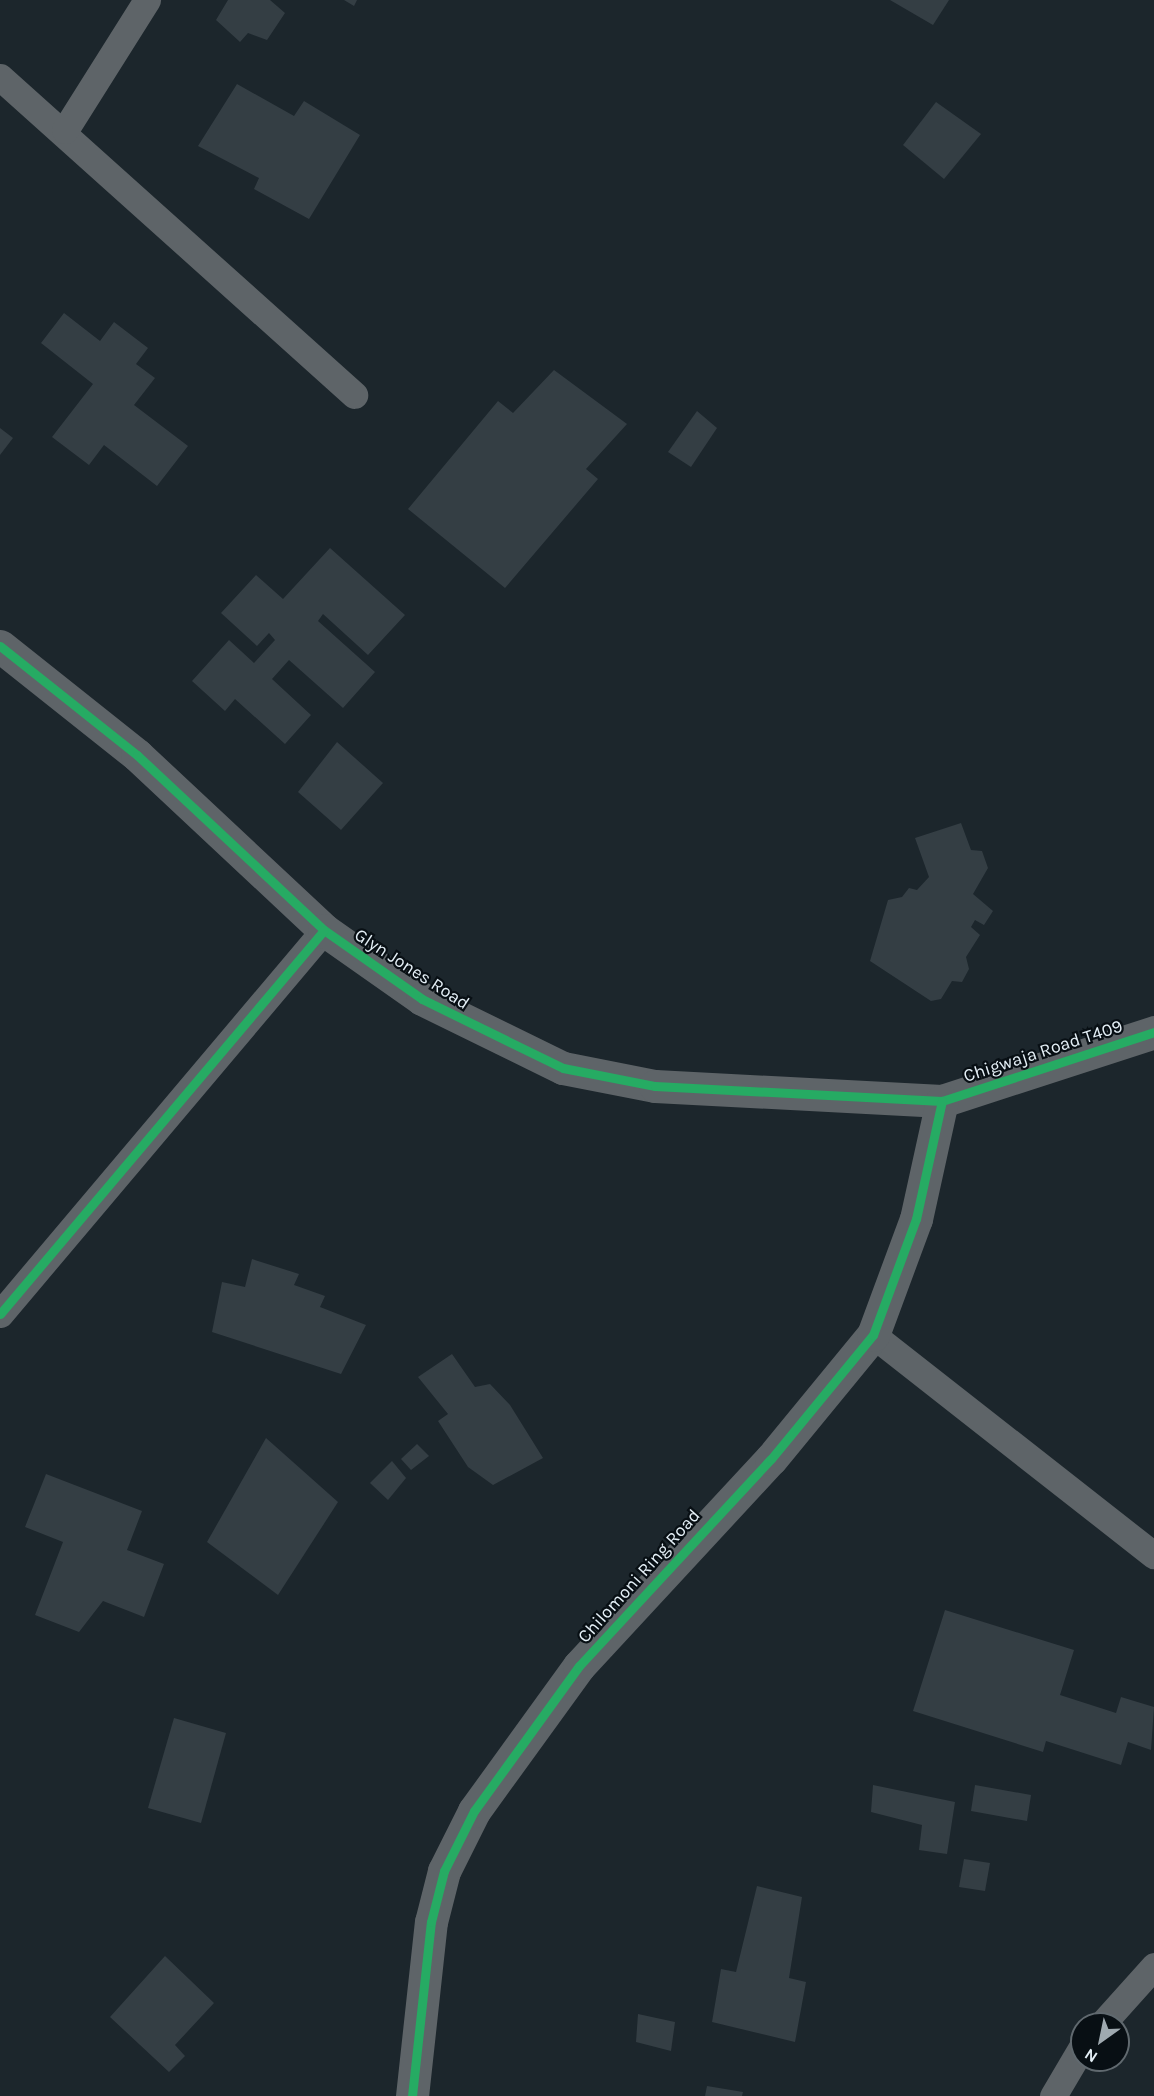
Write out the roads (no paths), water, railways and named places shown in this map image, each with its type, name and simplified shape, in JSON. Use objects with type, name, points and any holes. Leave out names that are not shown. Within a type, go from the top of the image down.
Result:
[{"type":"street","points":[[64,130],[147,0]]},
{"type":"street","points":[[0,77],[64,130],[354,395]]},
{"type":"street","name":"Glyn Jones Road","points":[[0,646],[137,755],[324,930],[422,999],[563,1068],[655,1086],[942,1101]]},
{"type":"street","points":[[0,1314],[324,930]]},
{"type":"street","name":"Chigwaja Road T409","points":[[942,1101],[1154,1032]]},
{"type":"street","name":"Chilomoni Ring Road","points":[[412,2096],[431,1922],[444,1871],[474,1811],[579,1666],[771,1460],[873,1335],[916,1219],[942,1101]]},
{"type":"street","points":[[873,1335],[1154,1555]]},
{"type":"street","points":[[1113,2012],[1154,1966]]},
{"type":"street","points":[[1053,2096],[1070,2067]]}]
